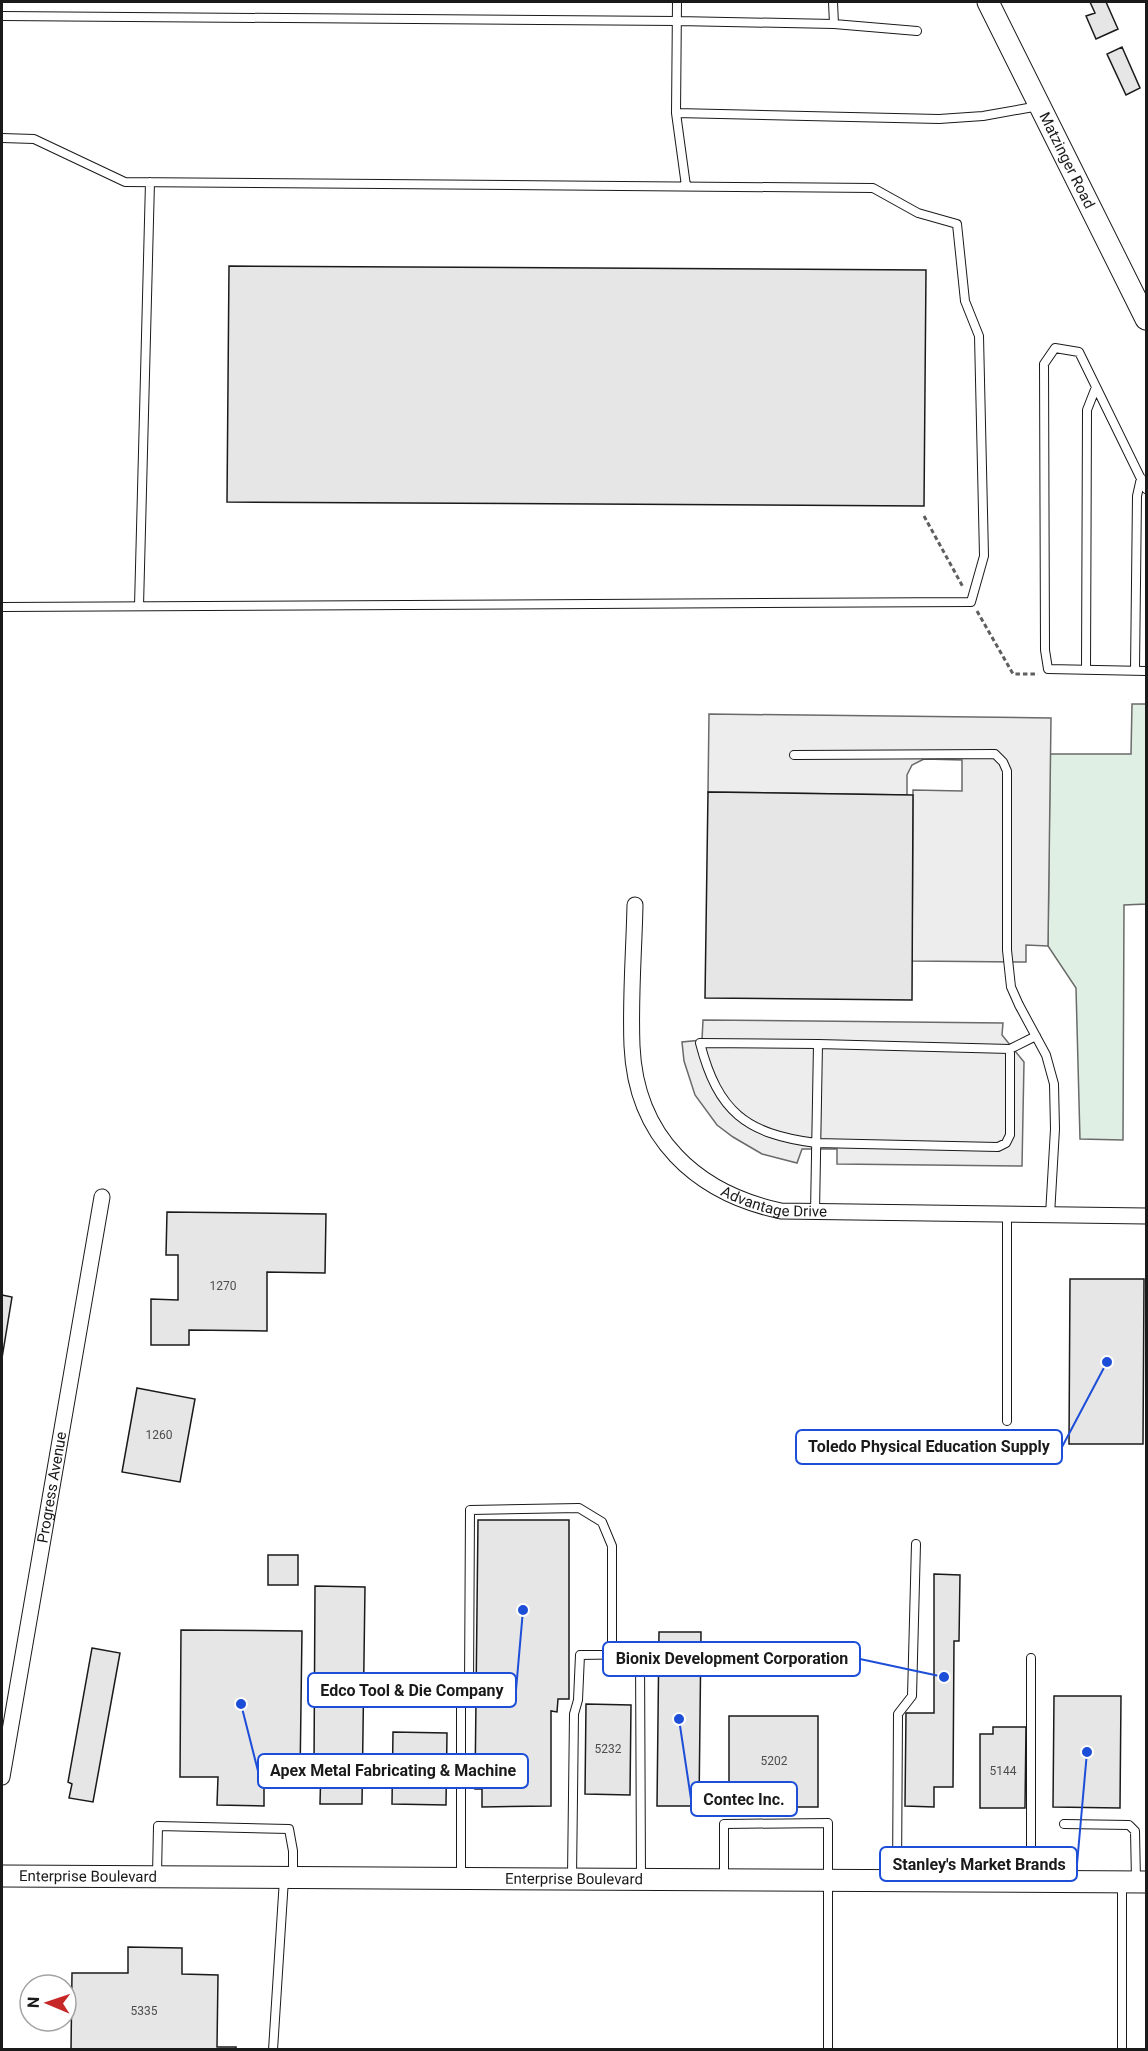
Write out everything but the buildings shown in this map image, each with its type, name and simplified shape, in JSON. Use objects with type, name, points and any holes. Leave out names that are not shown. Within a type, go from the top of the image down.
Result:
[{"type":"street","name":"Matzinger Road","points":[[988,2],[1146,319]]},
{"type":"street","name":"Advantage Drive","points":[[635,905],[632,1046],[635,1072],[645,1105],[665,1144],[705,1182],[730,1196],[781,1211],[1146,1216]]},
{"type":"street","name":"Progress Avenue","points":[[2,1777],[102,1197]]},
{"type":"street","name":"Enterprise Boulevard","points":[[2,1876],[1135,1882]]},
{"type":"lane","points":[[677,2],[676,112],[686,186]]},
{"type":"lane","points":[[833,2],[834,24]]},
{"type":"lane","points":[[2,16],[677,21],[834,24],[918,32]]},
{"type":"lane","points":[[676,112],[939,119],[983,116],[1041,106]]},
{"type":"lane","points":[[2,138],[34,139],[125,182],[873,189],[918,213],[957,224],[964,301],[979,336],[984,556],[971,602],[2,607]]},
{"type":"lane","points":[[139,606],[150,182]]},
{"type":"lane","points":[[1146,489],[1079,352],[1055,348],[1044,364],[1045,650],[1048,669],[1146,671]]},
{"type":"lane","points":[[1086,669],[1087,410],[1096,387]]},
{"type":"lane","points":[[1135,670],[1137,496],[1141,478]]},
{"type":"lane","points":[[794,755],[995,754],[1003,762],[1007,771],[1007,950],[1011,984],[1019,1005],[1047,1054],[1054,1084],[1055,1129],[1050,1215]]},
{"type":"lane","points":[[1010,1049],[1010,1135],[1006,1143],[998,1147],[816,1143],[797,1141],[760,1129],[733,1112],[715,1087],[700,1043],[1010,1049],[1036,1036]]},
{"type":"lane","points":[[815,1212],[818,1044]]},
{"type":"lane","points":[[1007,1214],[1007,1421]]},
{"type":"lane","points":[[461,1878],[461,1701],[469,1688],[470,1510],[579,1508],[602,1522],[612,1546],[612,1654]]},
{"type":"lane","points":[[897,1880],[898,1714],[912,1696],[916,1544]]},
{"type":"lane","points":[[572,1879],[574,1714],[578,1700],[580,1655],[612,1654],[640,1654],[641,1879]]},
{"type":"lane","points":[[1031,1658],[1031,1881]]},
{"type":"lane","points":[[400,1700],[461,1701]]},
{"type":"lane","points":[[724,1880],[724,1824],[828,1823],[828,2049]]},
{"type":"lane","points":[[1064,1824],[1129,1825],[1135,1831],[1135,1882],[1122,2049]]},
{"type":"lane","points":[[157,1877],[158,1826],[289,1829],[293,1851],[273,2049]]},
{"type":"green space","points":[[1132,704],[1146,704],[1146,904],[1124,905],[1123,1140],[1080,1139],[1076,988],[1048,946],[1050,754],[1131,754]]},
{"type":"shaded area","points":[[709,714],[1051,718],[1048,946],[1026,945],[1026,962],[912,961],[913,790],[962,791],[962,760],[924,759],[912,765],[907,775],[907,795],[708,792]]},
{"type":"shaded area","points":[[703,1020],[1003,1023],[1002,1035],[1024,1062],[1022,1166],[837,1164],[837,1149],[802,1149],[797,1163],[762,1154],[717,1125],[695,1095],[684,1061],[682,1042],[702,1040]]},
{"type":"place","name":"Toledo Physical Education Supply","points":[[1107,1362]]},
{"type":"place","name":"Edco Tool & Die Company","points":[[523,1610]]},
{"type":"place","name":"Bionix Development Corporation","points":[[944,1677]]},
{"type":"place","name":"Apex Metal Fabricating & Machine","points":[[241,1704]]},
{"type":"place","name":"Contec Inc.","points":[[679,1719]]},
{"type":"place","name":"Stanley's Market Brands","points":[[1087,1752]]}]
